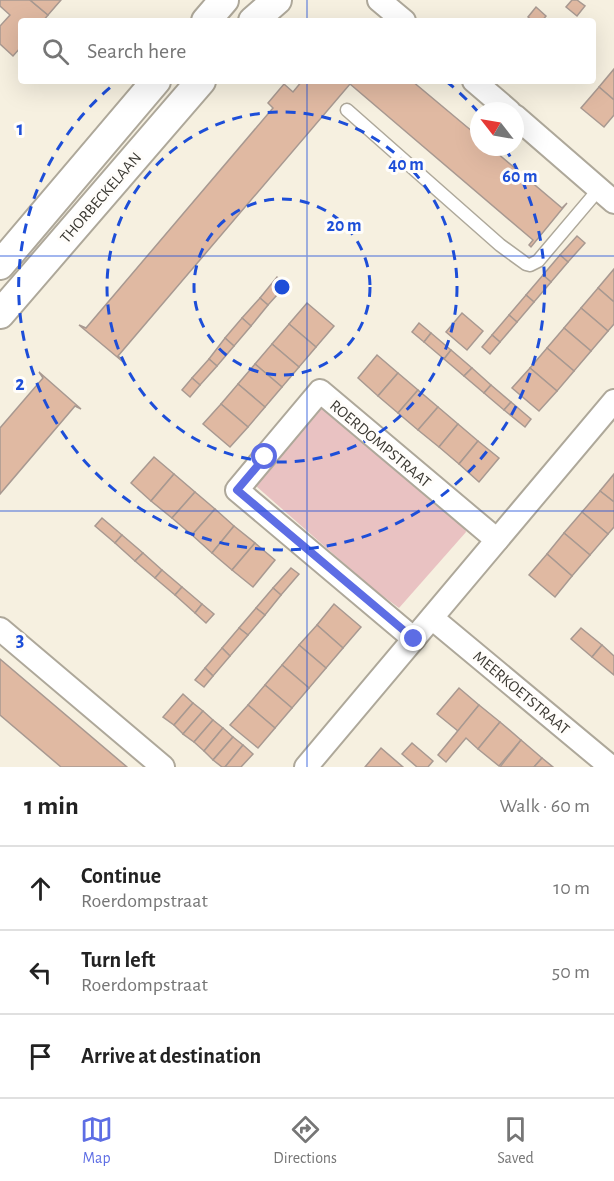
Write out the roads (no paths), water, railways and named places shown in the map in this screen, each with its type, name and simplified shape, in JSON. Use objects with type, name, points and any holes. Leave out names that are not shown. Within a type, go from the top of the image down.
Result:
[{"type":"street","points":[[209,18],[224,0]]},
{"type":"street","points":[[256,18],[277,0]]},
{"type":"street","points":[[379,0],[400,18]]},
{"type":"street","name":"THORBECKELAAN","points":[[0,265],[153,84]]},
{"type":"street","name":"THORBECKELAAN","points":[[0,314],[198,84]]},
{"type":"street","points":[[478,84],[498,102]]},
{"type":"street","points":[[524,123],[608,192]]},
{"type":"street","name":"ROERDOMPSTRAAT","points":[[414,639],[237,490],[320,391],[497,540]]},
{"type":"street","points":[[306,767],[614,401]]},
{"type":"street","name":"MEERKOETSTRAAT","points":[[432,618],[611,767]]},
{"type":"street","points":[[0,629],[163,767]]},
{"type":"lane","points":[[347,110],[500,245],[530,265],[538,261],[608,192]]}]
